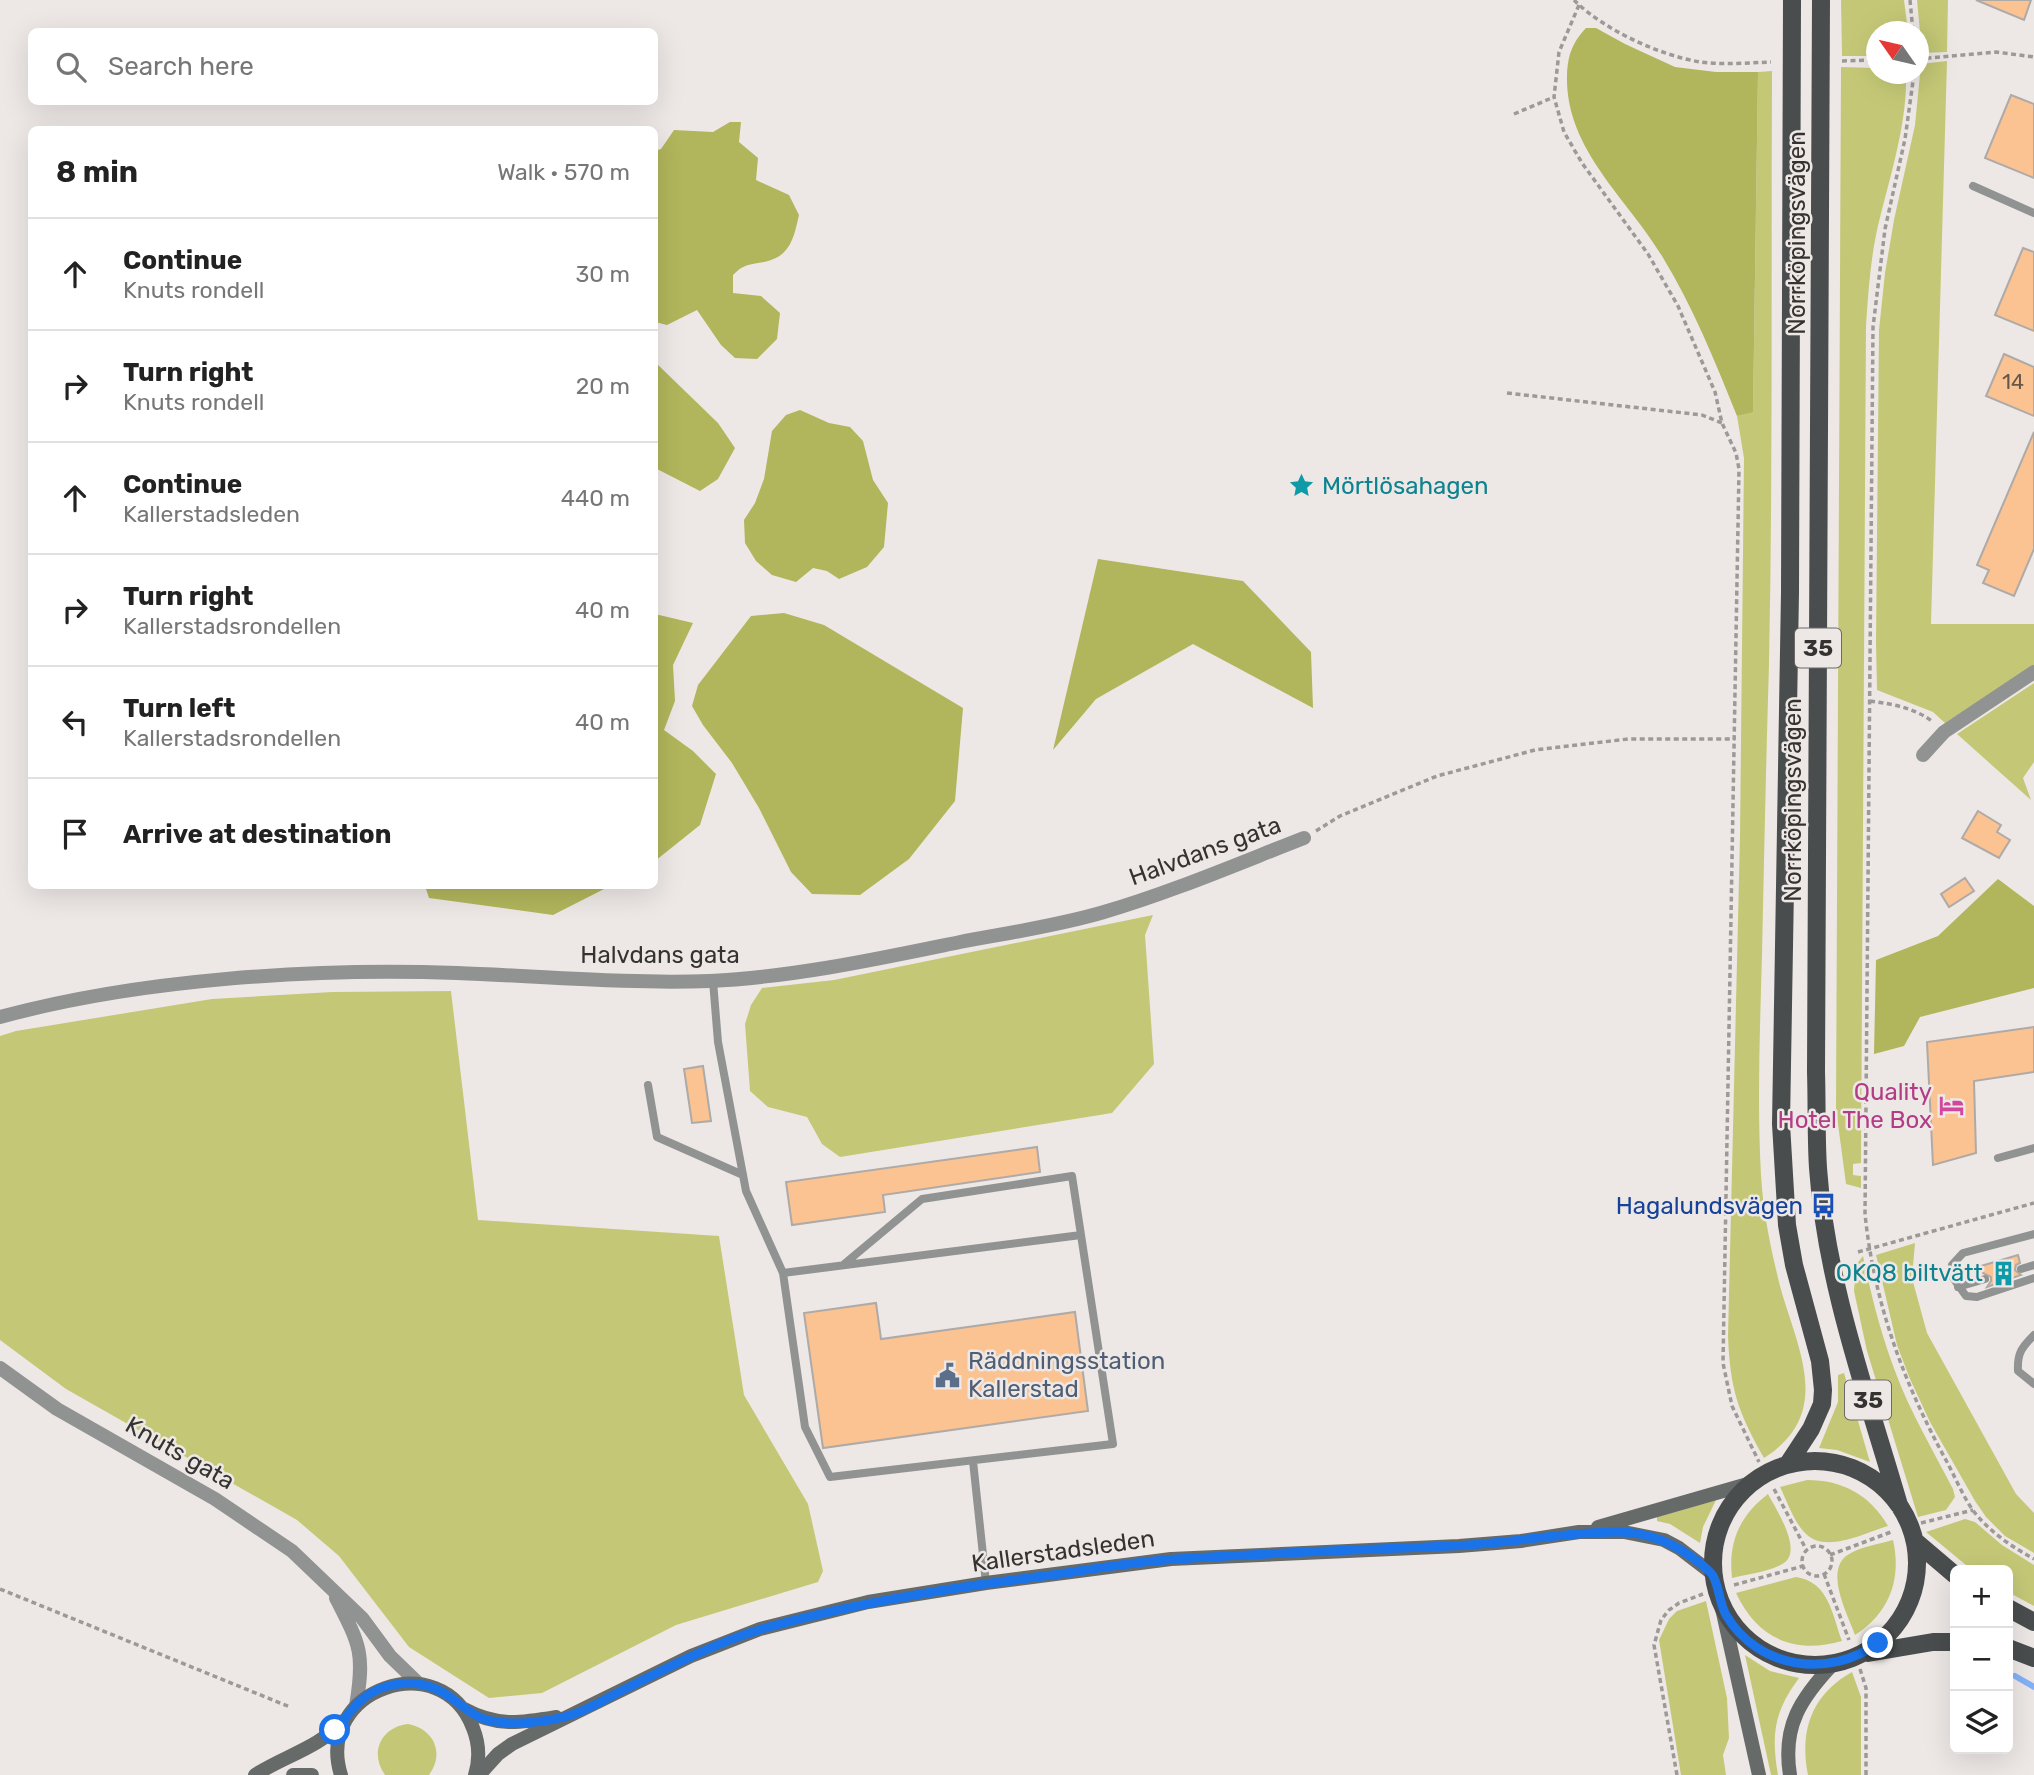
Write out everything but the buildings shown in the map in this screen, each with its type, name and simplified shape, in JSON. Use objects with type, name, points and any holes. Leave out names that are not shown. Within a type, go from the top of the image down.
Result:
[{"type":"main road","name":"Norrköpingsvägen","points":[[1787,1464],[1811,1429],[1822,1404],[1823,1390],[1820,1361],[1794,1265],[1787,1225],[1781,1124],[1790,592],[1791,0]]},
{"type":"main road","name":"Norrköpingsvägen","points":[[1821,0],[1816,1072],[1818,1168],[1833,1265],[1846,1324],[1899,1505]]},
{"type":"main road","name":"35","points":[[1860,1662],[1900,1621],[1909,1602],[1917,1572],[1909,1522],[1887,1490],[1872,1478],[1845,1465],[1816,1461],[1787,1464],[1768,1472],[1751,1483],[1731,1504],[1717,1531],[1714,1545],[1713,1574],[1721,1604],[1744,1638],[1767,1654],[1806,1665],[1860,1662],[1933,1642],[1950,1642]]},
{"type":"main road","name":"Kallerstadsleden","points":[[477,1775],[512,1744],[691,1656],[760,1629],[868,1602],[986,1583],[1171,1559],[1521,1541],[1579,1532],[1751,1483]]},
{"type":"main road","name":"Kallerstadsleden","points":[[1579,1532],[1624,1532],[1664,1540],[1713,1574]]},
{"type":"main road","name":"35","points":[[1914,1541],[1950,1571]]},
{"type":"main road","points":[[1721,1604],[1759,1775]]},
{"type":"main road","points":[[2013,1611],[2034,1622]]},
{"type":"main road","points":[[2013,1650],[2034,1658]]},
{"type":"main road","points":[[1790,1775],[1788,1750],[1794,1718],[1801,1701],[1833,1664]]},
{"type":"main road","name":"Kallerstadsleden","points":[[419,1684],[443,1692],[462,1708],[488,1721],[516,1723],[574,1714]]},
{"type":"main road","points":[[255,1775],[325,1738],[352,1710],[378,1690],[391,1685],[419,1684]]},
{"type":"main road","points":[[462,1708],[476,1737],[477,1775]]},
{"type":"main road","points":[[341,1775],[337,1748],[341,1731],[352,1710]]},
{"type":"main road","points":[[293,1775],[312,1775]]},
{"type":"street","points":[[1923,755],[1944,732],[2034,672]]},
{"type":"street","name":"Halvdans gata","points":[[0,1017],[104,995],[211,981],[297,976],[455,973],[645,982],[713,981],[827,969],[1100,913],[1168,891],[1304,838]]},
{"type":"street","name":"Knuts gata","points":[[0,1368],[57,1409],[256,1525],[292,1551],[362,1618],[390,1656],[419,1684]]},
{"type":"street","name":"Knuts gata","points":[[331,1588],[355,1636],[361,1658],[352,1710]]},
{"type":"lane","points":[[1973,186],[2034,213]]},
{"type":"lane","points":[[713,981],[718,1042],[746,1191],[783,1273],[805,1427],[830,1477],[1113,1444],[1072,1176],[922,1199],[843,1265]]},
{"type":"lane","points":[[648,1085],[657,1137],[743,1175]]},
{"type":"lane","points":[[1998,1158],[2034,1148]]},
{"type":"lane","points":[[2034,1234],[1963,1253],[1952,1265],[1951,1275],[1966,1296],[1977,1297],[2034,1278]]},
{"type":"lane","points":[[783,1273],[1081,1235]]},
{"type":"lane","points":[[2021,1269],[2034,1265]]},
{"type":"lane","points":[[1958,1287],[1985,1279]]},
{"type":"lane","points":[[2034,1335],[2020,1350],[2018,1371],[2034,1384]]},
{"type":"lane","points":[[973,1461],[986,1583]]},
{"type":"path","points":[[1574,0],[1612,28],[1680,57],[1719,64],[1771,62]]},
{"type":"path","points":[[1910,0],[1912,21]]},
{"type":"path","points":[[1579,5],[1559,52],[1554,97],[1564,132],[1582,163],[1648,254],[1678,306],[1715,392],[1722,423],[1736,453],[1739,469],[1723,1363],[1732,1406],[1759,1462]]},
{"type":"path","points":[[1929,58],[1996,52],[2034,57]]},
{"type":"path","points":[[1842,61],[1866,60]]},
{"type":"path","points":[[1913,84],[1905,139],[1885,229],[1873,327],[1865,1214],[1876,1286],[1906,1379],[1929,1429],[1973,1510],[2003,1539],[2034,1559]]},
{"type":"path","points":[[1514,114],[1554,97]]},
{"type":"path","points":[[1507,393],[1702,415],[1722,423]]},
{"type":"path","points":[[1870,701],[1896,704],[1918,713],[1944,732]]},
{"type":"path","points":[[1304,838],[1340,816],[1437,776],[1535,750],[1628,739],[1735,739]]},
{"type":"path","points":[[1858,1252],[2034,1203]]},
{"type":"path","points":[[1774,1489],[1807,1550]]},
{"type":"path","points":[[1921,1522],[1973,1510]]},
{"type":"path","points":[[1830,1555],[1891,1532]]},
{"type":"path","points":[[1811,1548],[1822,1548],[1830,1555],[1831,1566],[1824,1574],[1811,1575],[1803,1566],[1803,1555],[1811,1548]]},
{"type":"path","points":[[1734,1585],[1803,1566]]},
{"type":"path","points":[[1824,1574],[1849,1640]]},
{"type":"path","points":[[0,1589],[290,1707]]},
{"type":"path","points":[[1677,1775],[1656,1658],[1655,1637],[1661,1620],[1669,1610],[1703,1594]]},
{"type":"path","points":[[1860,1662],[1866,1688],[1866,1775]]},
{"type":"green space","points":[[1841,0],[1904,0],[1907,21],[1866,21],[1866,56],[1842,56]]},
{"type":"green space","points":[[1917,0],[1948,0],[1947,52],[1929,53],[1929,21],[1919,21]]},
{"type":"green space","points":[[1586,28],[1596,28],[1675,67],[1716,72],[1758,72],[1753,412],[1737,416],[1703,334],[1673,275],[1648,235],[1601,172],[1576,126],[1569,102],[1567,75],[1574,44]]},
{"type":"green space","points":[[1947,61],[1931,624],[2034,624],[2034,666],[1945,723],[1933,712],[1877,690],[1879,330],[1885,273],[1915,125],[1919,84],[1929,84],[1929,63]]},
{"type":"green space","points":[[1841,67],[1866,68],[1866,84],[1906,84],[1900,137],[1874,246],[1866,326],[1861,1163],[1853,1164],[1853,1175],[1861,1176],[1861,1188],[1846,1184],[1836,1109]]},
{"type":"green space","points":[[1772,71],[1770,591],[1760,1147],[1764,1203],[1771,1245],[1801,1356],[1805,1400],[1799,1421],[1786,1440],[1764,1458],[1737,1400],[1728,1336],[1740,836],[1744,458],[1737,416],[1753,411],[1758,72]]},
{"type":"green space","points":[[730,122],[741,122],[739,142],[758,158],[756,180],[789,195],[799,215],[792,241],[783,253],[768,261],[744,266],[733,275],[733,293],[761,296],[780,313],[777,339],[757,359],[735,358],[721,345],[697,310],[667,325],[658,323],[658,150],[674,130],[713,132]]},
{"type":"green space","points":[[658,365],[718,423],[735,448],[718,479],[700,491],[658,470]]},
{"type":"green space","points":[[800,410],[829,423],[850,427],[863,441],[873,480],[888,503],[884,547],[867,567],[839,579],[827,571],[813,568],[796,582],[772,575],[756,561],[745,543],[744,520],[755,503],[764,479],[772,431],[786,415]]},
{"type":"green space","points":[[1098,559],[1243,581],[1311,652],[1313,708],[1193,644],[1096,699],[1053,750]]},
{"type":"green space","points":[[784,613],[824,625],[963,708],[955,801],[909,859],[860,895],[812,894],[791,872],[759,808],[732,763],[692,706],[698,685],[751,616]]},
{"type":"green space","points":[[658,615],[693,623],[673,665],[675,701],[664,730],[693,751],[716,774],[700,825],[658,859]]},
{"type":"green space","points":[[2034,683],[2034,762],[2023,778],[2031,800],[1957,734]]},
{"type":"green space","points":[[1998,879],[2034,906],[2034,988],[1920,1017],[1904,1046],[1874,1054],[1876,960],[1938,936]]},
{"type":"green space","points":[[426,889],[604,889],[553,915],[429,898]]},
{"type":"green space","points":[[1153,915],[1145,935],[1154,1064],[1112,1113],[840,1157],[822,1144],[807,1117],[768,1107],[750,1091],[745,1024],[751,1005],[762,988],[834,980]]},
{"type":"green space","points":[[451,991],[478,1220],[719,1236],[744,1395],[808,1504],[823,1571],[818,1582],[676,1625],[542,1693],[489,1698],[409,1647],[339,1556],[297,1520],[66,1389],[0,1340],[0,1036],[16,1031],[212,999],[332,992]]},
{"type":"green space","points":[[1915,1243],[1912,1278],[1927,1333],[2016,1494],[2034,1513],[2034,1553],[2005,1536],[1986,1517],[1930,1422],[1910,1379],[1897,1345],[1876,1255]]},
{"type":"green space","points":[[1863,1256],[1885,1343],[1895,1371],[1953,1489],[1955,1497],[1946,1510],[1918,1517],[1867,1351],[1854,1291],[1856,1265]]},
{"type":"green space","points":[[1844,1373],[1870,1462],[1837,1450],[1819,1448],[1838,1402],[1838,1375]]},
{"type":"green space","points":[[1807,1480],[1832,1483],[1854,1491],[1873,1506],[1888,1526],[1833,1542],[1812,1539],[1797,1522],[1780,1487]]},
{"type":"green space","points":[[1768,1494],[1786,1529],[1791,1549],[1789,1557],[1772,1569],[1732,1578],[1732,1553],[1738,1531],[1750,1511]]},
{"type":"green space","points":[[1716,1500],[1703,1527],[1700,1543],[1670,1524],[1657,1521],[1657,1517]]},
{"type":"green space","points":[[1965,1519],[1975,1522],[2002,1545],[2034,1565],[2034,1606],[2013,1595],[2013,1565],[1966,1565],[1926,1532]]},
{"type":"green space","points":[[1893,1540],[1896,1569],[1890,1594],[1877,1616],[1855,1635],[1840,1594],[1840,1563],[1856,1550]]},
{"type":"green space","points":[[1796,1577],[1816,1585],[1822,1592],[1832,1610],[1842,1641],[1808,1646],[1779,1639],[1766,1632],[1755,1621],[1736,1593]]},
{"type":"green space","points":[[1706,1601],[1727,1698],[1729,1738],[1723,1755],[1726,1775],[1681,1775],[1659,1640],[1669,1619],[1677,1611]]},
{"type":"green space","points":[[1745,1655],[1770,1671],[1799,1678],[1784,1702],[1776,1724],[1778,1775],[1771,1775]]},
{"type":"green space","points":[[1852,1672],[1861,1697],[1861,1775],[1808,1775],[1805,1743],[1812,1715],[1827,1691]]},
{"type":"green space","points":[[408,1724],[424,1731],[434,1743],[434,1767],[429,1775],[385,1775],[378,1758],[380,1742],[391,1730]]},
{"type":"waterway","points":[[2015,1676],[2034,1687]]},
{"type":"place","name":"Mörtlösahagen","points":[[1302,486]]},
{"type":"place","name":"Quality Hotel The Box","points":[[1952,1106]]},
{"type":"place","name":"Hagalundsvägen","points":[[1823,1206]]},
{"type":"place","name":"OKQ8 biltvätt","points":[[2003,1273]]},
{"type":"place","name":"Räddningsstation Kallerstad","points":[[948,1375]]},
{"type":"route","points":[[335,1730],[366,1697],[391,1685],[405,1683],[419,1684],[443,1692],[462,1708],[488,1721],[516,1723],[574,1714],[691,1656],[760,1629],[868,1602],[986,1583],[1171,1559],[1459,1546],[1521,1541],[1579,1532],[1645,1534],[1679,1548],[1713,1574],[1721,1604],[1744,1638],[1779,1659],[1806,1665],[1833,1664],[1861,1654],[1878,1643]]}]
